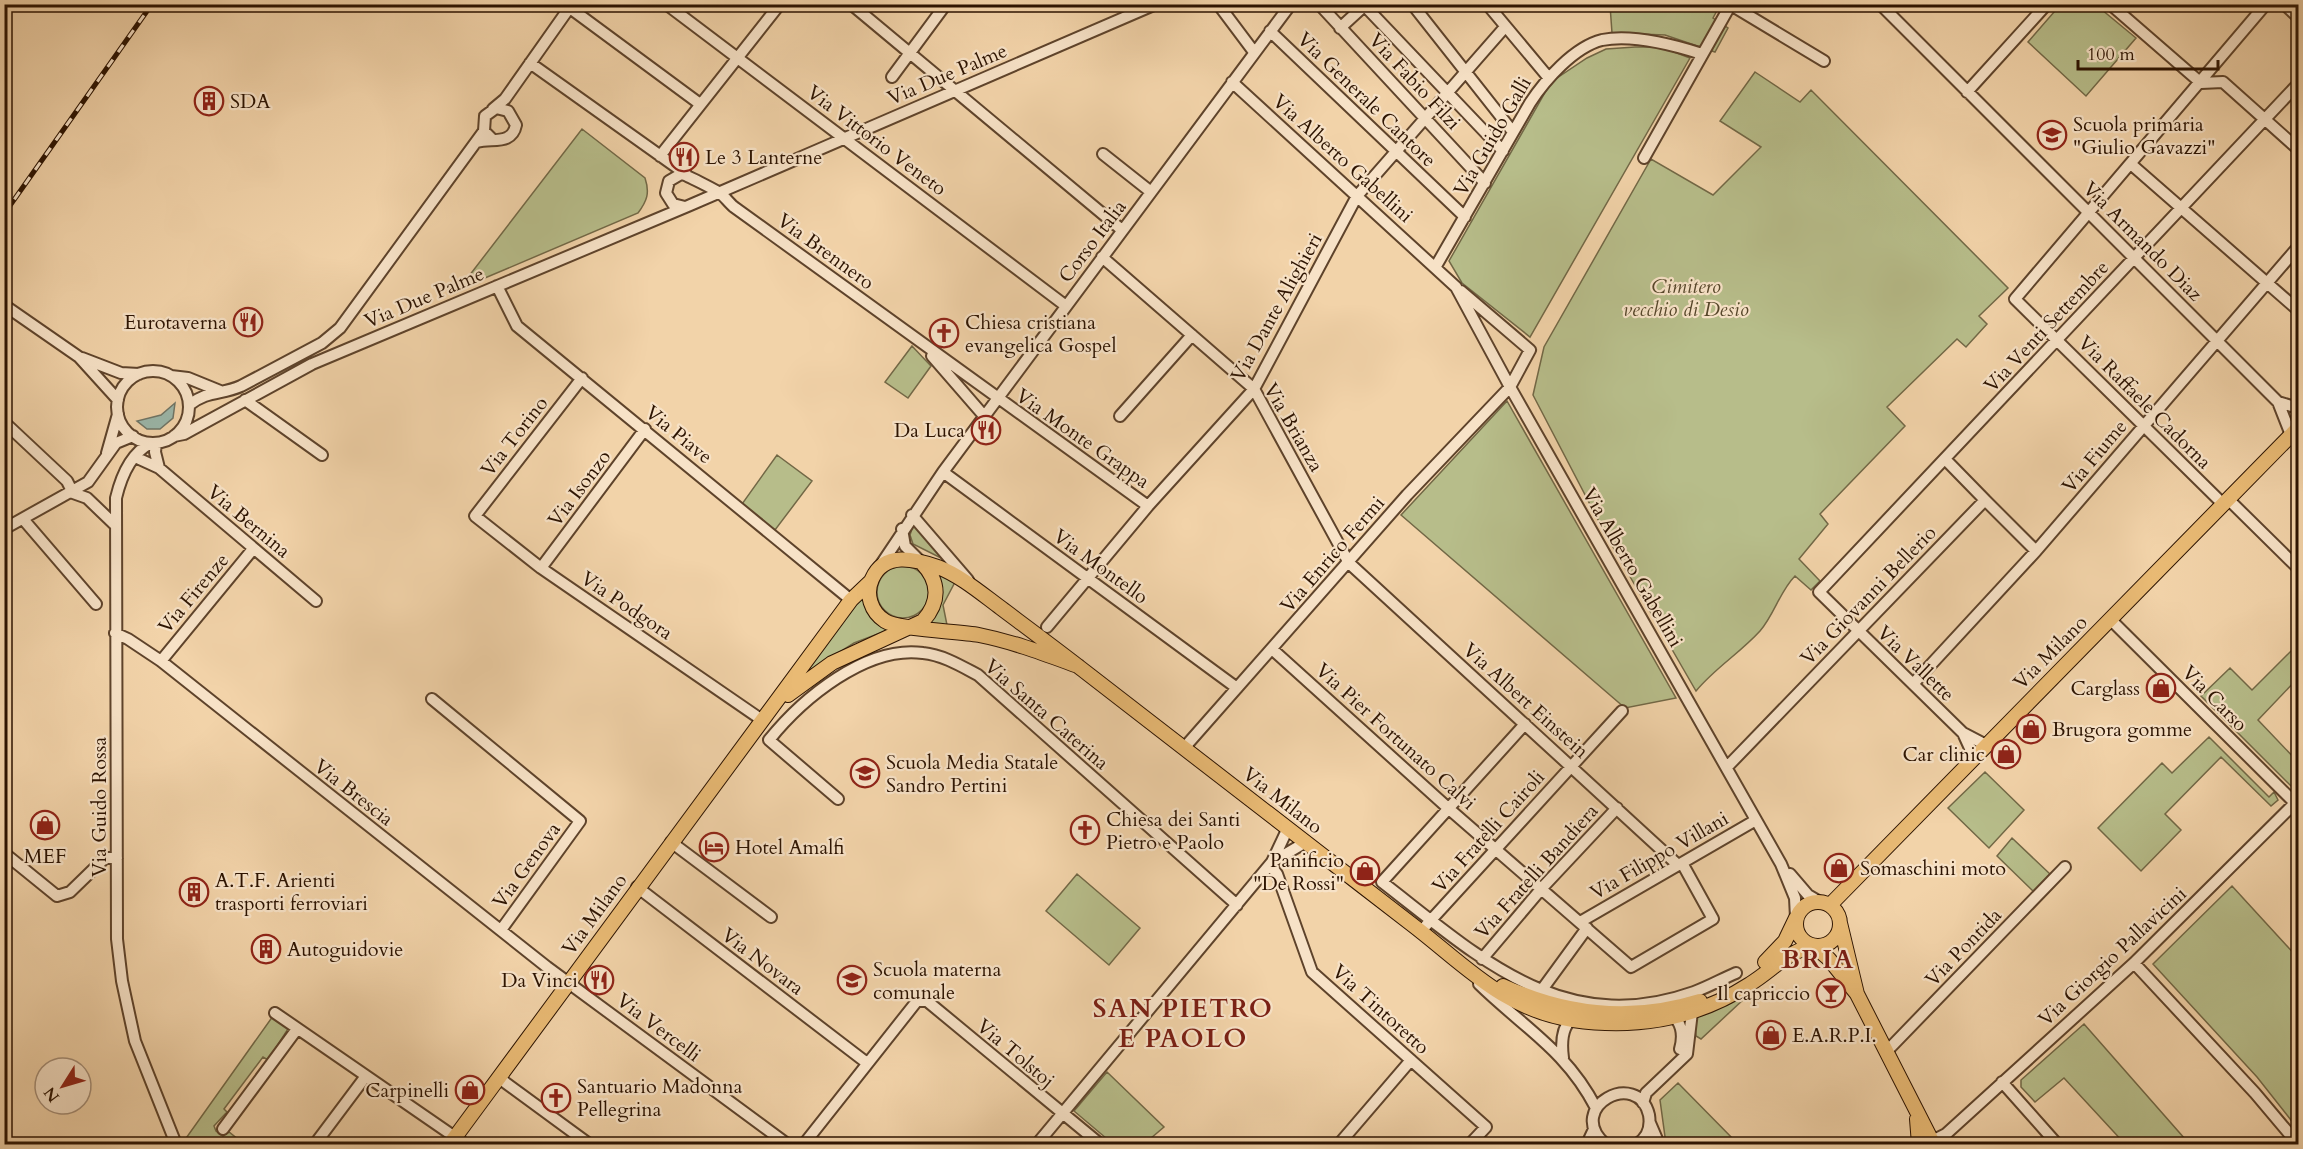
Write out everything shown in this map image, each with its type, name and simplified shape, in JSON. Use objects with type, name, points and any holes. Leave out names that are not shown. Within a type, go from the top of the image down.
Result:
[{"type":"main road","name":"Via Milano","points":[[1825,904],[2296,434]]},
{"type":"main road","points":[[904,558],[922,563],[936,583],[937,597],[932,610],[923,621],[908,627],[895,626],[882,620],[873,609],[869,595],[874,575],[890,561],[904,558]]},
{"type":"main road","name":"Via Milano","points":[[922,563],[940,568],[976,589],[1421,931],[1464,965],[1486,986],[1519,1004],[1569,1020],[1616,1024],[1677,1018],[1750,985],[1792,952],[1814,946]]},
{"type":"main road","name":"Via Milano","points":[[456,1142],[499,1078],[637,887],[851,600],[874,575]]},
{"type":"main road","name":"Via Milano","points":[[772,708],[832,663],[908,627],[975,634],[1012,642],[1078,666]]},
{"type":"main road","points":[[1857,994],[1837,912],[1825,904],[1805,905],[1796,918],[1798,935],[1829,959],[1857,994],[1914,1106],[1918,1124],[1933,1142]]},
{"type":"main road","name":"Via Milano","points":[[1464,965],[1528,998],[1565,1009],[1612,1014],[1656,1011],[1699,1001],[1746,976],[1782,946],[1796,918]]},
{"type":"main road","points":[[1814,946],[1825,946],[1833,941],[1839,933],[1840,923]]},
{"type":"street","name":"Via Vittorio Veneto","points":[[666,4],[1066,306]]},
{"type":"street","points":[[698,184],[698,197],[688,206],[676,206],[669,200],[666,190],[669,181],[664,158],[700,104],[780,4]]},
{"type":"street","points":[[851,4],[1122,230]]},
{"type":"street","points":[[892,77],[946,4]]},
{"type":"street","name":"Via Due Palme","points":[[174,436],[184,434],[312,364],[688,206],[1156,4]]},
{"type":"street","points":[[1218,4],[1254,52]]},
{"type":"street","name":"Corso Italia","points":[[874,575],[902,529],[943,472],[1291,4]]},
{"type":"street","name":"Via Fabio Filzi","points":[[1319,4],[1485,183]]},
{"type":"street","points":[[1412,4],[1513,132]]},
{"type":"street","points":[[1487,4],[1548,77]]},
{"type":"street","points":[[1967,92],[2048,4]]},
{"type":"street","points":[[2110,4],[2201,83],[2223,82],[2298,149]]},
{"type":"street","points":[[2089,213],[2266,4]]},
{"type":"street","points":[[2284,4],[2298,17]]},
{"type":"street","points":[[1340,28],[1366,5],[1503,151]]},
{"type":"street","points":[[1644,158],[1731,5],[1824,62]]},
{"type":"street","points":[[488,135],[485,116],[501,105],[571,6],[700,104]]},
{"type":"street","name":"Via Armando Diaz","points":[[1886,7],[1967,92],[2278,402],[2296,434]]},
{"type":"street","name":"Via Dante Alighieri","points":[[1047,627],[1148,506],[1254,389],[1358,196],[1505,27]]},
{"type":"street","name":"Via Generale Cantore","points":[[1270,31],[1465,217]]},
{"type":"street","name":"Via Guido Galli","points":[[1436,266],[1513,132],[1548,77],[1584,49],[1604,40],[1663,42],[1702,54]]},
{"type":"street","points":[[530,63],[698,184],[719,192]]},
{"type":"street","name":"Via Alberto Gabellini","points":[[1232,82],[1436,266],[1456,287],[1530,350]]},
{"type":"street","name":"Via Venti Settembre","points":[[1819,592],[2298,84]]},
{"type":"street","points":[[118,414],[126,430],[133,437],[154,443],[174,436],[185,423],[189,408],[208,393],[229,391],[250,382],[322,343],[340,328],[477,141],[488,135],[503,140],[514,130],[512,114],[501,105]]},
{"type":"street","points":[[1103,154],[1151,192]]},
{"type":"street","points":[[2132,165],[2298,310]]},
{"type":"street","points":[[669,181],[677,175],[686,174]]},
{"type":"street","name":"Via Brennero","points":[[719,192],[734,207],[914,336],[998,400]]},
{"type":"street","points":[[656,219],[665,210],[669,200]]},
{"type":"street","name":"Via Raffaele Cadorna","points":[[2089,213],[2015,299],[2143,426],[2298,568]]},
{"type":"street","name":"Via Fiume","points":[[1913,684],[2036,551],[2298,247]]},
{"type":"street","name":"Via Brianza","points":[[1102,258],[1254,389],[1349,563]]},
{"type":"street","name":"Via Piave","points":[[496,286],[517,326],[851,600]]},
{"type":"street","name":"Via Alberto Gabellini","points":[[1456,287],[1510,387],[1781,864],[1795,898],[1796,918]]},
{"type":"street","points":[[4,305],[79,357],[118,400]]},
{"type":"street","points":[[1120,416],[1192,335]]},
{"type":"street","name":"Via Brennero","points":[[914,336],[985,417]]},
{"type":"street","name":"Via Enrico Fermi","points":[[1184,748],[1273,650],[1407,495],[1510,387],[1530,350]]},
{"type":"street","points":[[79,357],[121,373],[139,374],[158,371],[171,376],[188,378],[220,392]]},
{"type":"street","points":[[106,459],[118,414],[118,400],[123,387],[139,374]]},
{"type":"street","points":[[171,376],[183,387],[189,408],[197,416],[212,418]]},
{"type":"street","name":"Via Torino","points":[[475,516],[582,378]]},
{"type":"street","points":[[245,400],[322,455]]},
{"type":"street","name":"Via Monte Grappa","points":[[998,400],[1148,506]]},
{"type":"street","name":"Via Armando Diaz","points":[[2278,402],[2298,408]]},
{"type":"street","points":[[4,422],[67,481],[73,493],[87,498],[114,524]]},
{"type":"street","name":"Via Isonzo","points":[[541,568],[645,429]]},
{"type":"street","points":[[4,529],[73,493],[94,477],[116,443],[133,437]]},
{"type":"street","name":"Via Guido Rossa","points":[[133,437],[133,460]]},
{"type":"street","points":[[154,443],[159,468]]},
{"type":"street","name":"Via Guido Rossa","points":[[154,443],[133,460],[118,489],[114,524],[117,939],[122,981],[135,1041],[176,1144]]},
{"type":"street","points":[[1945,459],[2036,551]]},
{"type":"street","name":"Via Bernina","points":[[133,460],[159,468],[316,601]]},
{"type":"street","name":"Via Montello","points":[[943,472],[1237,688]]},
{"type":"street","name":"Via Giovanni Bellerio","points":[[1727,767],[1985,500]]},
{"type":"street","points":[[912,515],[976,589]]},
{"type":"street","name":"Via Podgora","points":[[475,516],[541,568],[762,720]]},
{"type":"street","points":[[23,519],[96,604]]},
{"type":"street","points":[[902,529],[905,546],[922,563]]},
{"type":"street","name":"Via Firenze","points":[[161,661],[253,549]]},
{"type":"street","name":"Via Albert Einstein","points":[[1349,563],[1680,864],[1713,918],[1631,967],[1583,925]]},
{"type":"street","name":"Via Vallette","points":[[1819,592],[1963,733],[1986,745]]},
{"type":"street","name":"Via Carso","points":[[2110,618],[2297,802]]},
{"type":"street","name":"Via Brescia","points":[[116,633],[161,661],[568,982]]},
{"type":"street","name":"Via Pier Fortunato Calvi","points":[[1273,650],[1448,808],[1583,925]]},
{"type":"street","name":"Via Santa Caterina","points":[[838,799],[769,740],[790,714],[833,681],[864,665],[900,652],[924,653],[950,660],[978,675],[1237,904]]},
{"type":"street","name":"Via Genova","points":[[432,699],[580,821],[501,930]]},
{"type":"street","name":"Via Fratelli Cairoli","points":[[1421,931],[1622,711]]},
{"type":"street","points":[[1525,724],[1382,882],[1482,959],[1516,980],[1576,1002],[1614,1005],[1656,1001],[1694,992],[1736,973]]},
{"type":"street","name":"Via Vallette","points":[[1963,733],[1974,757]]},
{"type":"street","name":"Via Giorgio Pallavicini","points":[[1933,1142],[2134,963],[2297,802]]},
{"type":"street","name":"Via Fratelli Bandiera","points":[[1482,959],[1542,888],[1617,808]]},
{"type":"street","name":"Via Filippo Villani","points":[[1541,991],[1583,925],[1680,864],[1756,820]]},
{"type":"street","points":[[1037,1144],[1271,864],[1288,828]]},
{"type":"street","points":[[671,842],[771,917]]},
{"type":"street","points":[[1271,864],[1306,842]]},
{"type":"street","points":[[4,853],[57,896],[70,892],[105,858],[117,858]]},
{"type":"street","name":"Via Tintoretto","points":[[1271,864],[1277,874],[1312,972],[1486,1127],[1470,1144]]},
{"type":"street","name":"Via Alberto Gabellini","points":[[1781,864],[1804,891],[1825,904]]},
{"type":"street","name":"Via Pontida","points":[[1887,1051],[2065,867]]},
{"type":"street","name":"Via Novara","points":[[637,887],[867,1063]]},
{"type":"street","points":[[2134,963],[2255,1093],[2298,1144]]},
{"type":"street","name":"Via Milano","points":[[1464,965],[1490,995],[1563,1058],[1580,1077],[1596,1108]]},
{"type":"street","name":"Via Vercelli","points":[[568,982],[787,1144]]},
{"type":"street","name":"Via Tolstoj","points":[[867,1063],[917,1001],[927,1001],[1100,1144]]},
{"type":"street","name":"Via Milano","points":[[1656,1011],[1677,1018]]},
{"type":"street","name":"Via Milano","points":[[1569,1020],[1588,1012]]},
{"type":"street","points":[[1643,1103],[1646,1093],[1687,1054],[1692,1012]]},
{"type":"street","points":[[275,1013],[456,1142]]},
{"type":"street","points":[[1677,1018],[1682,1041],[1677,1064]]},
{"type":"street","points":[[1563,1058],[1561,1043],[1569,1020]]},
{"type":"street","points":[[223,1129],[297,1029]]},
{"type":"street","points":[[1340,1144],[1411,1060]]},
{"type":"street","points":[[804,1144],[867,1063]]},
{"type":"street","points":[[315,1144],[366,1076]]},
{"type":"street","points":[[499,1078],[590,1144]]},
{"type":"street","points":[[2002,1082],[2057,1144]]},
{"type":"street","points":[[1587,1144],[1594,1129],[1596,1108],[1602,1101],[1618,1093],[1627,1094],[1643,1103],[1659,1144]]},
{"type":"street","points":[[1637,1144],[1646,1135],[1650,1120]]},
{"type":"street","points":[[1594,1129],[1605,1144]]},
{"type":"green space","points":[[2061,4],[2096,5],[2136,38],[2086,96],[2028,42]]},
{"type":"green space","points":[[1610,5],[1720,5],[1713,18],[1728,28],[1715,52],[1665,35],[1612,33]]},
{"type":"green space","points":[[1661,47],[1690,58],[1530,337],[1462,283],[1449,261],[1551,82],[1587,58],[1606,49]]},
{"type":"green space","name":"Cimitero vecchio di Desio","points":[[1755,72],[1800,102],[1811,90],[2008,288],[1979,316],[1987,324],[1966,347],[1957,339],[1887,407],[1905,426],[1820,514],[1828,524],[1799,559],[1820,581],[1811,590],[1795,576],[1760,631],[1696,691],[1606,535],[1533,395],[1544,347],[1651,159],[1713,195],[1761,147],[1720,121]]},
{"type":"green space","points":[[582,129],[645,178],[647,197],[638,213],[459,289]]},
{"type":"green space","points":[[912,346],[931,366],[908,398],[885,382]]},
{"type":"green space","points":[[1507,401],[1676,698],[1625,708],[1401,515]]},
{"type":"green space","points":[[777,455],[812,481],[775,530],[742,504]]},
{"type":"green space","points":[[914,522],[945,560],[913,544],[910,535]]},
{"type":"green space","points":[[898,566],[908,566],[922,573],[929,592],[922,611],[908,618],[898,618],[888,614],[881,607],[877,597],[877,587],[881,577],[888,570]]},
{"type":"green space","points":[[940,575],[955,582],[943,605],[947,625],[927,625]]},
{"type":"green space","points":[[864,593],[891,629],[854,643],[810,671],[805,668]]},
{"type":"green space","points":[[2298,644],[2298,678],[2258,720],[2298,762],[2298,784],[2291,786],[2201,696],[2230,668],[2252,690]]},
{"type":"green space","points":[[2209,737],[2269,797],[2274,792],[2278,800],[2271,806],[2221,757],[2165,814],[2181,830],[2141,871],[2098,828],[2162,763],[2172,773]]},
{"type":"green space","points":[[1985,772],[2024,810],[1989,848],[1948,808]]},
{"type":"green space","points":[[2012,838],[2050,874],[2034,892],[1997,856]]},
{"type":"green space","points":[[1077,874],[1140,928],[1109,965],[1046,911]]},
{"type":"green space","points":[[2232,886],[2298,958],[2298,1129],[2257,1077],[2153,964]]},
{"type":"green space","points":[[1759,985],[1701,1039],[1696,1036],[1694,1020],[1701,1013]]},
{"type":"green space","points":[[273,1016],[288,1029],[268,1060],[263,1057],[224,1109],[227,1112],[214,1126],[216,1131],[223,1136],[229,1132],[244,1144],[186,1144],[184,1141]]},
{"type":"green space","points":[[2084,1024],[2185,1139],[2179,1144],[2125,1144],[2064,1078],[2035,1102],[2021,1087],[2021,1080]]},
{"type":"green space","points":[[1107,1072],[1164,1127],[1144,1144],[1113,1144],[1074,1111]]},
{"type":"green space","points":[[1678,1083],[1738,1144],[1666,1144],[1660,1100]]},
{"type":"shaded area","points":[[175,403],[173,418],[160,429],[147,429],[137,421],[161,415]]},
{"type":"railway","points":[[4,214],[152,4]]},
{"type":"place","name":"SDA","points":[[209,101]]},
{"type":"place","name":"Scuola primaria \"Giulio Gavazzi\"","points":[[2052,135]]},
{"type":"place","name":"Le 3 Lanterne","points":[[684,157]]},
{"type":"place","name":"Eurotaverna","points":[[248,322]]},
{"type":"place","name":"Chiesa cristiana evangelica Gospel","points":[[944,333]]},
{"type":"place","name":"Da Luca","points":[[986,430]]},
{"type":"place","name":"Carglass","points":[[2161,688]]},
{"type":"place","name":"Brugora gomme","points":[[2031,729]]},
{"type":"place","name":"Car clinic","points":[[2006,754]]},
{"type":"place","name":"Scuola Media Statale Sandro Pertini","points":[[865,773]]},
{"type":"place","name":"MEF","points":[[45,825]]},
{"type":"place","name":"Chiesa dei Santi Pietro e Paolo","points":[[1085,830]]},
{"type":"place","name":"Hotel Amalfi","points":[[714,847]]},
{"type":"place","name":"Somaschini moto","points":[[1839,868]]},
{"type":"place","name":"Panificio \"De Rossi\"","points":[[1365,871]]},
{"type":"place","name":"A.T.F. Arienti trasporti ferroviari","points":[[194,892]]},
{"type":"place","name":"Autoguidovie","points":[[266,949]]},
{"type":"place","name":"Da Vinci","points":[[599,980]]},
{"type":"place","name":"Scuola materna comunale","points":[[852,980]]},
{"type":"place","name":"Il capriccio","points":[[1831,993]]},
{"type":"place","name":"E.A.R.P.I.","points":[[1771,1035]]},
{"type":"place","name":"Carpinelli","points":[[470,1090]]},
{"type":"place","name":"Santuario Madonna Pellegrina","points":[[556,1098]]},
{"type":"district","name":"BRIA","points":[[1818,959]]},
{"type":"district","name":"SAN PIETRO E PAOLO","points":[[1183,1023]]}]
